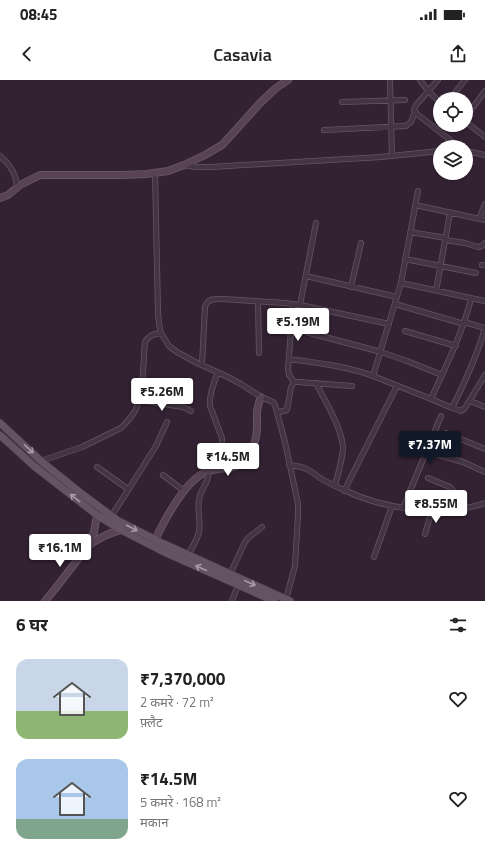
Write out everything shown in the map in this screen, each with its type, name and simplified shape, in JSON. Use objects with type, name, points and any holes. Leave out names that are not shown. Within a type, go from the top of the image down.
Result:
[{"type":"main road","points":[[0,423],[41,461],[82,494],[121,530],[162,551],[274,601]]},
{"type":"main road","points":[[0,435],[34,466],[97,515],[117,520],[155,540],[288,600]]},
{"type":"street","points":[[0,198],[8,195],[20,185],[40,175],[119,175],[155,173],[168,171],[184,165],[222,145],[260,103],[276,88],[288,80]]},
{"type":"street","points":[[390,80],[392,156]]},
{"type":"street","points":[[420,80],[433,96]]},
{"type":"street","points":[[324,130],[408,125],[413,120],[416,105],[438,80]]},
{"type":"street","points":[[456,92],[465,80]]},
{"type":"street","points":[[473,107],[485,91]]},
{"type":"street","points":[[342,102],[405,100]]},
{"type":"street","points":[[415,112],[450,140]]},
{"type":"street","points":[[473,127],[483,135],[485,129]]},
{"type":"street","points":[[184,165],[211,167],[392,156],[433,152]]},
{"type":"street","points":[[473,153],[485,155]]},
{"type":"street","points":[[0,156],[13,172],[17,189]]},
{"type":"street","points":[[155,173],[158,312],[161,333],[169,346],[177,352],[218,372],[273,402],[278,412],[297,496],[298,515],[295,566],[288,600]]},
{"type":"street","points":[[373,376],[401,283],[418,192]]},
{"type":"street","points":[[479,219],[485,204]]},
{"type":"street","points":[[416,205],[485,220]]},
{"type":"street","points":[[436,291],[450,213]]},
{"type":"street","points":[[300,305],[316,223]]},
{"type":"street","points":[[410,232],[478,247],[485,243]]},
{"type":"street","points":[[351,287],[361,243]]},
{"type":"street","points":[[405,259],[476,274]]},
{"type":"street","points":[[306,276],[397,297]]},
{"type":"street","points":[[401,283],[485,302]]},
{"type":"street","points":[[202,365],[204,311],[206,302],[214,299],[293,304],[389,324]]},
{"type":"street","points":[[430,398],[456,346],[471,299]]},
{"type":"street","points":[[258,302],[259,353]]},
{"type":"street","points":[[293,304],[289,375],[294,382]]},
{"type":"street","points":[[395,304],[485,328],[476,355],[452,408]]},
{"type":"street","points":[[405,330],[456,346]]},
{"type":"street","points":[[306,332],[381,352],[442,375]]},
{"type":"street","points":[[41,461],[82,446],[121,428],[136,410],[139,400],[145,342],[150,336],[161,333]]},
{"type":"street","points":[[289,359],[338,366],[373,376],[458,410],[463,410],[470,401],[485,375]]},
{"type":"street","points":[[218,372],[212,391],[210,406],[222,438],[219,469]]},
{"type":"street","points":[[294,382],[352,386]]},
{"type":"street","points":[[278,412],[287,410],[291,387],[294,382]]},
{"type":"street","points":[[316,383],[335,421],[342,440],[342,455],[335,486]]},
{"type":"street","points":[[344,490],[397,386]]},
{"type":"street","points":[[155,540],[173,507],[184,491],[196,479],[208,471],[234,467],[244,460],[256,437],[257,411],[261,396]]},
{"type":"street","points":[[139,400],[183,408],[191,411]]},
{"type":"street","points":[[470,401],[485,406]]},
{"type":"street","points":[[403,508],[441,416]]},
{"type":"street","points":[[110,519],[156,446],[167,422]]},
{"type":"street","points":[[446,433],[485,449]]},
{"type":"street","points":[[439,455],[463,462],[485,472]]},
{"type":"street","points":[[289,465],[306,469],[335,486],[366,499],[392,506],[432,510],[452,510],[472,507],[485,503]]},
{"type":"street","points":[[97,468],[128,489]]},
{"type":"street","points":[[188,555],[199,532],[198,501],[208,479],[208,471]]},
{"type":"street","points":[[163,475],[184,491]]},
{"type":"street","points":[[428,478],[453,489],[452,510]]},
{"type":"street","points":[[374,557],[392,506]]},
{"type":"street","points":[[425,534],[432,510]]},
{"type":"street","points":[[45,601],[56,589],[89,545],[94,532],[97,515]]},
{"type":"street","points":[[230,574],[244,542],[262,527]]},
{"type":"street","points":[[89,545],[102,536],[121,530]]},
{"type":"street","points":[[232,601],[238,585]]}]
